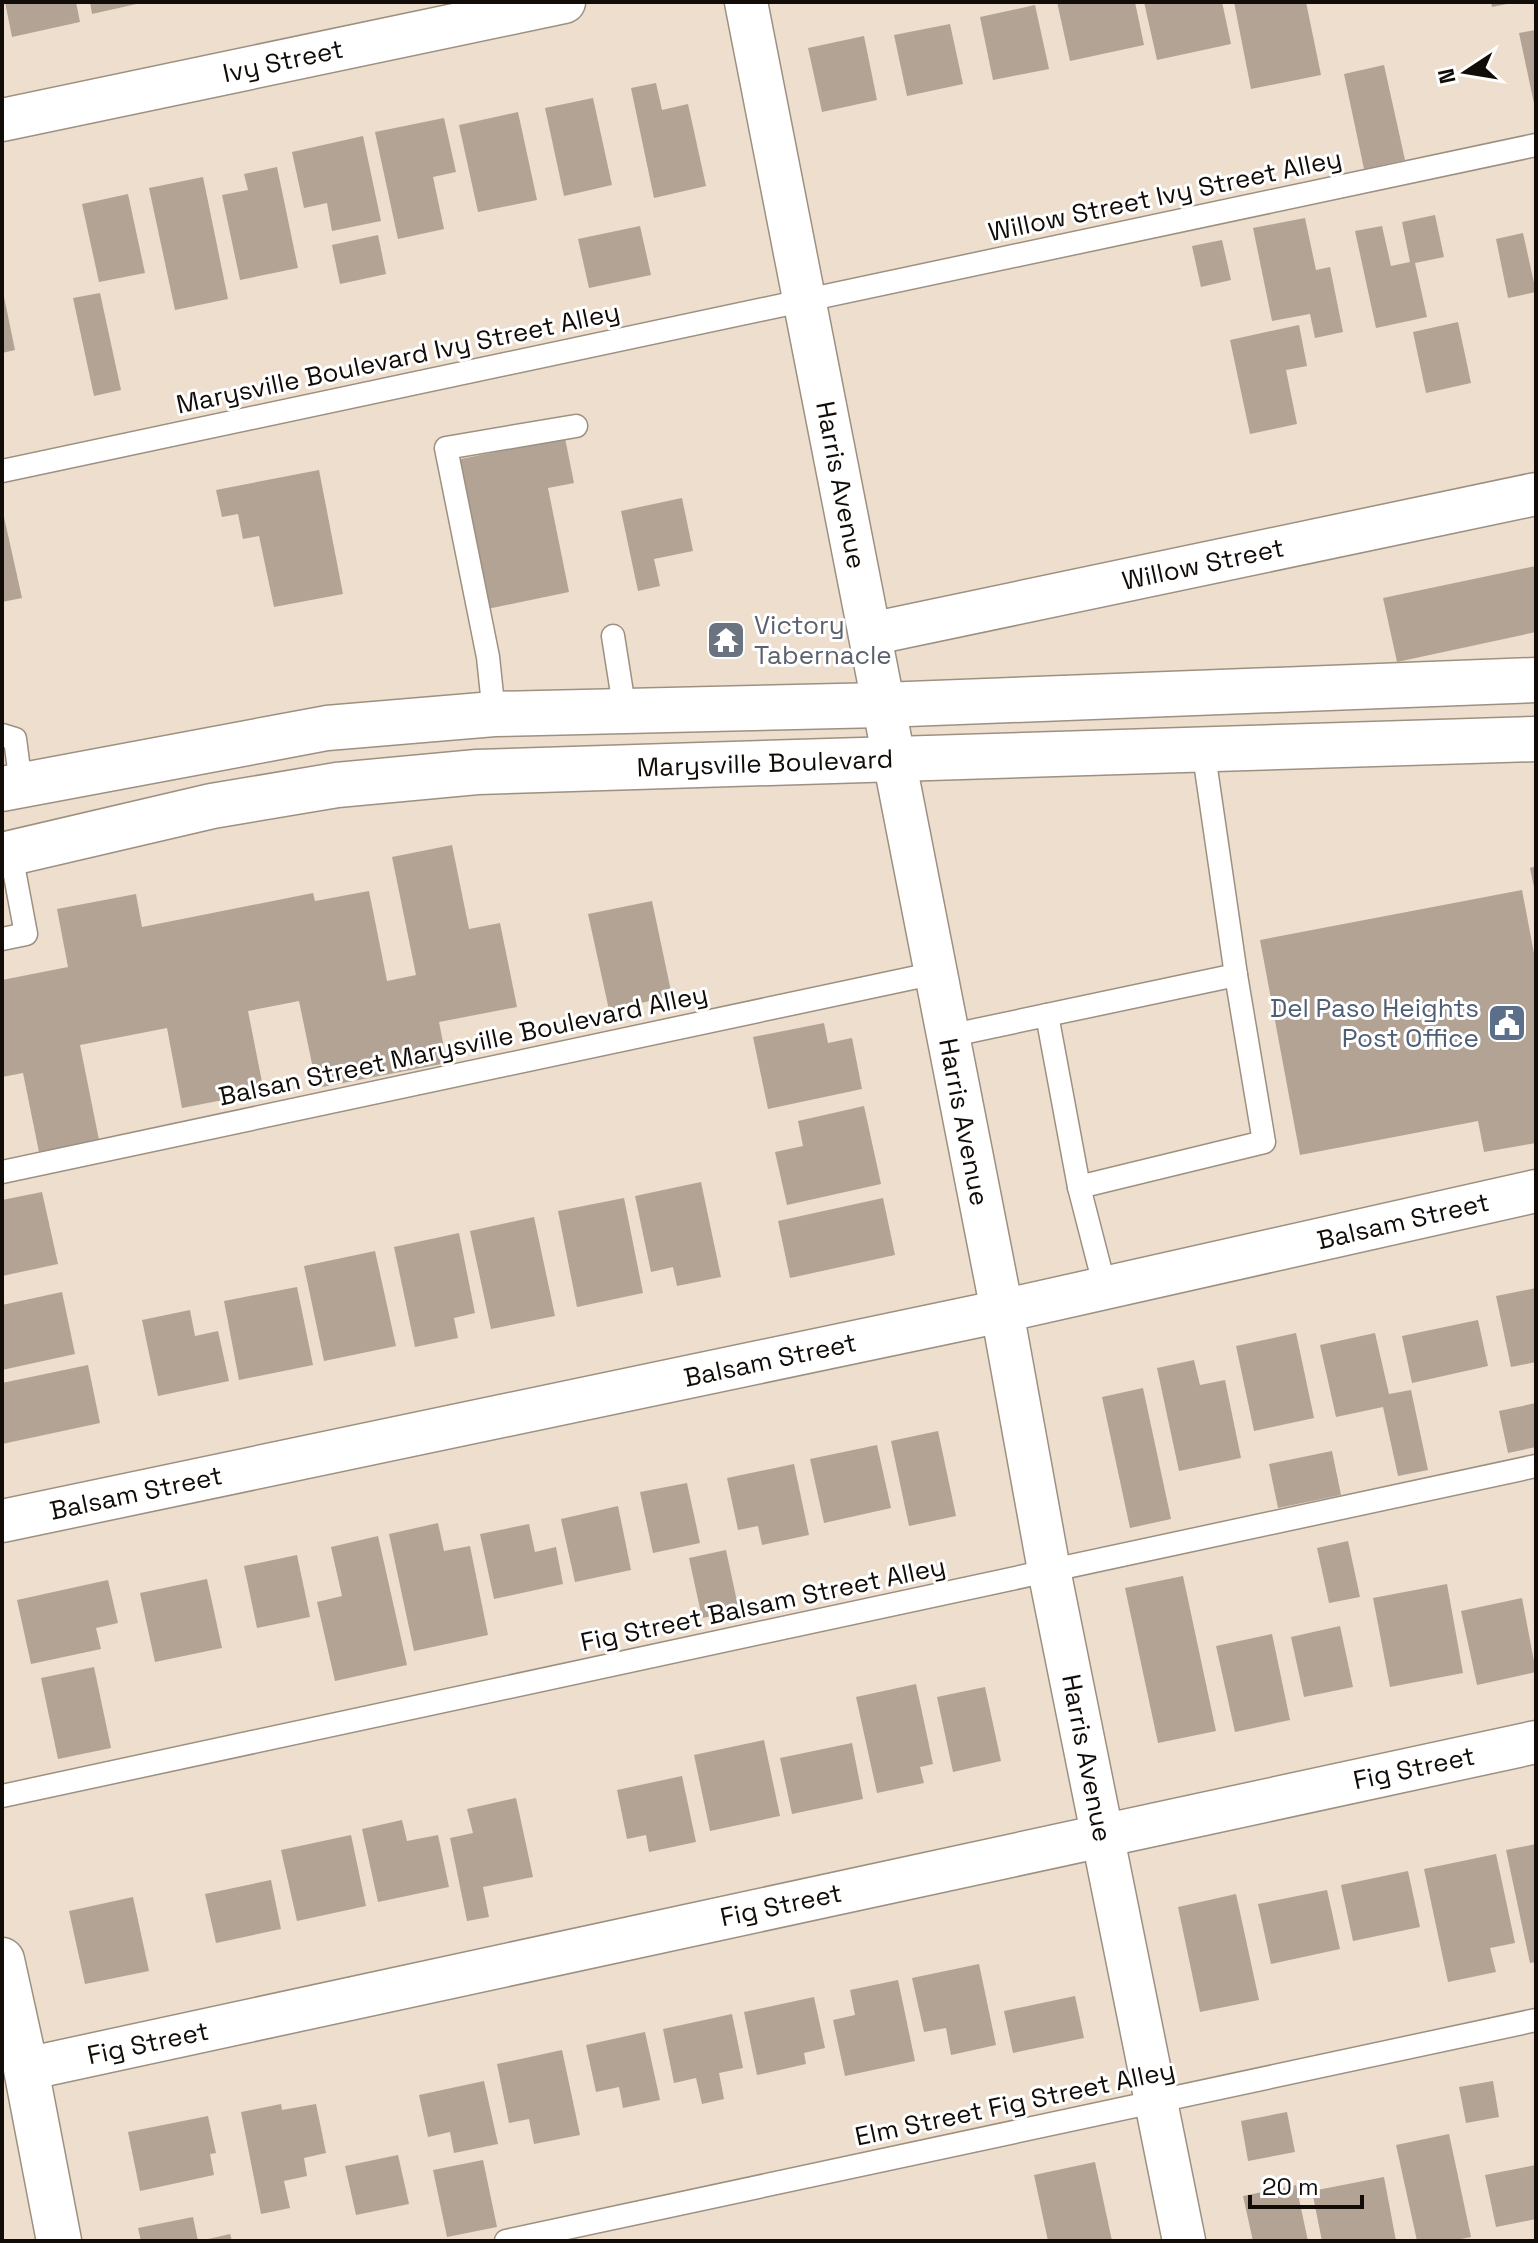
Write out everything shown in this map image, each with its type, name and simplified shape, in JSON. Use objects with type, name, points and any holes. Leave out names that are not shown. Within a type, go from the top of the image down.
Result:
[{"type":"main road","name":"Marysville Boulevard","points":[[11,787],[327,728],[494,714],[882,705],[1536,680]]},
{"type":"main road","points":[[1203,748],[1231,718],[1364,711],[1388,685]]},
{"type":"main road","name":"Marysville Boulevard","points":[[6,855],[212,806],[337,785],[477,772],[1536,739]]},
{"type":"main road","points":[[2,1960],[59,2241]]},
{"type":"street","name":"Ivy Street","points":[[2,120],[564,2]]},
{"type":"street","name":"Harris Avenue","points":[[746,2],[1002,1311],[1049,1570],[1184,2241]]},
{"type":"street","name":"Willow Street","points":[[870,634],[1536,494]]},
{"type":"street","name":"Balsam Street","points":[[2,1521],[1002,1311],[1536,1191]]},
{"type":"street","name":"Fig Street","points":[[26,2069],[1536,1742]]},
{"type":"lane","name":"Willow Street Ivy Street Alley","points":[[805,300],[1536,145]]},
{"type":"lane","name":"Marysville Boulevard Ivy Street Alley","points":[[2,471],[805,300]]},
{"type":"lane","points":[[494,714],[488,657],[446,448],[576,426]]},
{"type":"lane","points":[[613,636],[625,712]]},
{"type":"lane","points":[[2,735],[15,739],[11,787]]},
{"type":"lane","points":[[1079,1187],[1264,1142],[1203,748]]},
{"type":"lane","points":[[2,939],[26,934],[6,855]]},
{"type":"lane","name":"Balsan Street Marysville Boulevard Alley","points":[[2,1172],[936,973]]},
{"type":"lane","points":[[948,1036],[1236,975]]},
{"type":"lane","points":[[1047,1015],[1079,1187],[1105,1288]]},
{"type":"lane","name":"Fig Street Balsam Street Alley","points":[[2,1796],[1536,1466]]},
{"type":"lane","name":"Elm Street Fig Street Alley","points":[[506,2241],[1536,2020]]},
{"type":"building","points":[[5,2],[76,2],[80,22],[12,37]]},
{"type":"building","points":[[90,2],[140,2],[141,3],[92,14]]},
{"type":"building","points":[[1057,2],[1135,2],[1144,45],[1070,61]]},
{"type":"building","points":[[1144,2],[1222,2],[1231,44],[1157,60]]},
{"type":"building","points":[[1234,2],[1306,2],[1321,75],[1251,89]]},
{"type":"building","points":[[1491,2],[1512,2],[1512,3],[1492,7]]},
{"type":"building","points":[[1035,5],[1049,69],[993,80],[980,17]]},
{"type":"building","points":[[950,24],[963,84],[907,96],[894,35]]},
{"type":"building","points":[[1536,30],[1536,108],[1535,108],[1519,33]]},
{"type":"building","points":[[864,36],[877,100],[822,112],[808,48]]},
{"type":"building","points":[[1384,65],[1405,160],[1364,169],[1344,74]]},
{"type":"building","points":[[656,83],[662,110],[688,104],[706,186],[654,198],[631,88]]},
{"type":"building","points":[[593,98],[612,185],[564,196],[545,108]]},
{"type":"building","points":[[518,112],[537,200],[478,212],[459,125]]},
{"type":"building","points":[[444,118],[456,172],[433,177],[444,229],[398,239],[375,132]]},
{"type":"building","points":[[363,136],[381,221],[332,231],[327,203],[304,208],[292,152]]},
{"type":"building","points":[[277,167],[298,268],[240,280],[222,195],[248,190],[244,174]]},
{"type":"building","points":[[203,177],[228,299],[175,310],[149,188]]},
{"type":"building","points":[[128,194],[145,273],[99,282],[82,204]]},
{"type":"building","points":[[1435,215],[1444,257],[1415,263],[1427,317],[1376,328],[1355,231],[1382,226],[1391,266],[1410,262],[1402,222]]},
{"type":"building","points":[[1305,218],[1316,270],[1330,267],[1343,332],[1315,338],[1310,314],[1272,321],[1253,228]]},
{"type":"building","points":[[640,226],[651,275],[589,288],[578,239]]},
{"type":"building","points":[[1523,233],[1536,292],[1508,298],[1496,239]]},
{"type":"building","points":[[378,235],[386,274],[340,284],[332,245]]},
{"type":"building","points":[[1222,240],[1231,280],[1201,287],[1192,246]]},
{"type":"building","points":[[2,293],[15,350],[2,353]]},
{"type":"building","points":[[100,293],[121,390],[94,396],[73,298]]},
{"type":"building","points":[[1458,322],[1471,383],[1426,393],[1413,332]]},
{"type":"building","points":[[1299,325],[1307,366],[1286,370],[1297,424],[1250,434],[1230,340]]},
{"type":"building","points":[[565,438],[574,483],[548,488],[569,592],[487,609],[456,460]]},
{"type":"building","points":[[319,470],[343,594],[274,607],[259,536],[243,539],[238,514],[222,517],[216,490]]},
{"type":"building","points":[[682,498],[693,551],[654,559],[660,586],[638,591],[621,511]]},
{"type":"building","points":[[2,508],[22,598],[2,602]]},
{"type":"building","points":[[1536,566],[1536,632],[1397,662],[1383,598]]},
{"type":"building","points":[[452,845],[469,929],[500,923],[517,1007],[439,1022],[447,1063],[317,1088],[299,1001],[248,1011],[264,1092],[182,1108],[167,1028],[80,1045],[99,1140],[39,1152],[23,1073],[2,1077],[2,980],[68,967],[57,909],[136,894],[142,927],[313,893],[315,901],[369,891],[387,981],[416,975],[392,857]]},
{"type":"building","points":[[1536,866],[1536,892],[1535,892],[1530,868]]},
{"type":"building","points":[[1522,890],[1536,964],[1536,1143],[1484,1152],[1478,1121],[1300,1155],[1260,940]]},
{"type":"building","points":[[652,901],[672,996],[609,1010],[588,914]]},
{"type":"building","points":[[824,1023],[828,1043],[852,1038],[862,1089],[768,1109],[753,1037]]},
{"type":"building","points":[[864,1106],[881,1184],[787,1205],[775,1152],[803,1146],[798,1121]]},
{"type":"building","points":[[701,1182],[721,1277],[677,1286],[673,1267],[651,1272],[635,1196]]},
{"type":"building","points":[[42,1192],[58,1264],[2,1276],[2,1200]]},
{"type":"building","points":[[624,1198],[643,1293],[577,1307],[558,1211]]},
{"type":"building","points":[[883,1198],[895,1255],[790,1278],[778,1221]]},
{"type":"building","points":[[534,1217],[555,1316],[491,1329],[470,1231]]},
{"type":"building","points":[[459,1233],[475,1313],[454,1318],[458,1338],[415,1347],[394,1247]]},
{"type":"building","points":[[375,1251],[396,1346],[324,1361],[304,1266]]},
{"type":"building","points":[[297,1287],[313,1365],[239,1380],[224,1301]]},
{"type":"building","points":[[1536,1288],[1536,1362],[1511,1367],[1496,1296]]},
{"type":"building","points":[[62,1292],[75,1354],[2,1370],[2,1305]]},
{"type":"building","points":[[190,1310],[195,1336],[218,1331],[229,1381],[158,1396],[142,1320]]},
{"type":"building","points":[[1478,1320],[1488,1366],[1412,1383],[1402,1336]]},
{"type":"building","points":[[1296,1333],[1314,1418],[1254,1431],[1236,1346]]},
{"type":"building","points":[[1375,1333],[1389,1394],[1411,1390],[1428,1470],[1398,1476],[1383,1407],[1336,1417],[1320,1345]]},
{"type":"building","points":[[1194,1360],[1200,1385],[1225,1380],[1241,1458],[1179,1471],[1157,1368]]},
{"type":"building","points":[[88,1365],[100,1423],[2,1444],[2,1383]]},
{"type":"building","points":[[1143,1388],[1171,1519],[1130,1528],[1102,1397]]},
{"type":"building","points":[[1536,1403],[1536,1447],[1508,1453],[1499,1411]]},
{"type":"building","points":[[938,1431],[956,1516],[909,1526],[891,1441]]},
{"type":"building","points":[[877,1445],[891,1508],[824,1523],[810,1459]]},
{"type":"building","points":[[1332,1451],[1341,1495],[1278,1508],[1269,1464]]},
{"type":"building","points":[[794,1464],[809,1535],[762,1545],[758,1526],[738,1530],[727,1478]]},
{"type":"building","points":[[687,1483],[700,1543],[653,1553],[640,1492]]},
{"type":"building","points":[[618,1506],[631,1570],[575,1582],[561,1519]]},
{"type":"building","points":[[438,1523],[444,1551],[470,1546],[488,1635],[414,1651],[389,1534]]},
{"type":"building","points":[[529,1524],[535,1552],[556,1547],[563,1584],[494,1599],[480,1534]]},
{"type":"building","points":[[378,1536],[407,1665],[335,1681],[317,1602],[342,1596],[331,1547]]},
{"type":"building","points":[[1348,1541],[1360,1597],[1329,1603],[1317,1548]]},
{"type":"building","points":[[726,1550],[739,1611],[702,1618],[689,1558]]},
{"type":"building","points":[[297,1555],[310,1617],[257,1628],[244,1566]]},
{"type":"building","points":[[1183,1576],[1216,1731],[1158,1743],[1125,1588]]},
{"type":"building","points":[[207,1579],[222,1648],[155,1662],[140,1593]]},
{"type":"building","points":[[108,1580],[118,1623],[96,1628],[101,1649],[31,1664],[17,1600]]},
{"type":"building","points":[[1447,1584],[1463,1673],[1390,1687],[1373,1598]]},
{"type":"building","points":[[1522,1598],[1536,1672],[1477,1685],[1461,1611]]},
{"type":"building","points":[[1340,1626],[1353,1687],[1304,1697],[1291,1637]]},
{"type":"building","points":[[1272,1634],[1290,1720],[1235,1732],[1216,1646]]},
{"type":"building","points":[[94,1667],[111,1748],[58,1759],[41,1678]]},
{"type":"building","points":[[916,1684],[933,1764],[920,1767],[924,1783],[877,1793],[856,1697]]},
{"type":"building","points":[[985,1687],[1001,1761],[953,1772],[937,1697]]},
{"type":"building","points":[[764,1740],[780,1816],[710,1831],[694,1755]]},
{"type":"building","points":[[852,1743],[863,1799],[792,1814],[780,1758]]},
{"type":"building","points":[[682,1776],[696,1842],[649,1852],[646,1835],[627,1839],[617,1790]]},
{"type":"building","points":[[516,1798],[533,1877],[483,1887],[489,1917],[467,1921],[450,1838],[473,1833],[467,1809]]},
{"type":"building","points":[[402,1820],[407,1841],[438,1835],[449,1887],[378,1902],[362,1829]]},
{"type":"building","points":[[351,1835],[366,1906],[297,1921],[281,1850]]},
{"type":"building","points":[[1536,1844],[1536,1962],[1530,1963],[1506,1850]]},
{"type":"building","points":[[1496,1854],[1515,1943],[1490,1948],[1496,1972],[1448,1982],[1424,1869]]},
{"type":"building","points":[[1408,1871],[1420,1927],[1353,1941],[1341,1885]]},
{"type":"building","points":[[271,1880],[281,1929],[216,1943],[205,1894]]},
{"type":"building","points":[[1327,1890],[1340,1949],[1271,1964],[1258,1904]]},
{"type":"building","points":[[1236,1894],[1259,2000],[1200,2012],[1178,1907]]},
{"type":"building","points":[[133,1897],[149,1971],[85,1984],[69,1911]]},
{"type":"building","points":[[979,1964],[996,2045],[951,2055],[946,2028],[924,2032],[912,1978]]},
{"type":"building","points":[[898,1980],[915,2061],[845,2076],[833,2020],[855,2015],[850,1990]]},
{"type":"building","points":[[1075,1996],[1084,2038],[1013,2053],[1004,2011]]},
{"type":"building","points":[[814,1997],[825,2048],[804,2053],[806,2064],[757,2075],[744,2012]]},
{"type":"building","points":[[732,2014],[743,2068],[719,2073],[724,2099],[702,2104],[696,2078],[674,2083],[663,2029]]},
{"type":"building","points":[[645,2032],[660,2100],[623,2108],[619,2087],[596,2092],[586,2045]]},
{"type":"building","points":[[562,2050],[580,2135],[534,2144],[529,2119],[509,2123],[497,2064]]},
{"type":"building","points":[[484,2081],[498,2144],[454,2153],[450,2132],[428,2137],[419,2095]]},
{"type":"building","points":[[1493,2081],[1499,2117],[1466,2123],[1459,2087]]},
{"type":"building","points":[[281,2104],[282,2110],[316,2104],[326,2153],[304,2158],[307,2176],[284,2181],[290,2208],[261,2214],[241,2112]]},
{"type":"building","points":[[1287,2112],[1295,2152],[1248,2161],[1241,2121]]},
{"type":"building","points":[[208,2116],[216,2153],[210,2154],[214,2175],[140,2191],[128,2132]]},
{"type":"building","points":[[1449,2134],[1471,2237],[1451,2241],[1417,2241],[1396,2145]]},
{"type":"building","points":[[398,2155],[409,2204],[356,2215],[345,2166]]},
{"type":"building","points":[[483,2160],[497,2227],[447,2237],[433,2170]]},
{"type":"building","points":[[1095,2162],[1112,2241],[1048,2241],[1034,2175]]},
{"type":"building","points":[[1536,2165],[1536,2219],[1496,2227],[1485,2175]]},
{"type":"building","points":[[1384,2177],[1396,2241],[1322,2241],[1312,2191]]},
{"type":"building","points":[[1296,2185],[1308,2241],[1253,2241],[1243,2196]]},
{"type":"building","points":[[193,2217],[198,2241],[141,2241],[138,2228]]},
{"type":"building","points":[[230,2234],[232,2241],[204,2241],[204,2240]]},
{"type":"place","name":"Victory Tabernacle","points":[[726,640]]},
{"type":"place","name":"Del Paso Heights Post Office","points":[[1507,1023]]}]
